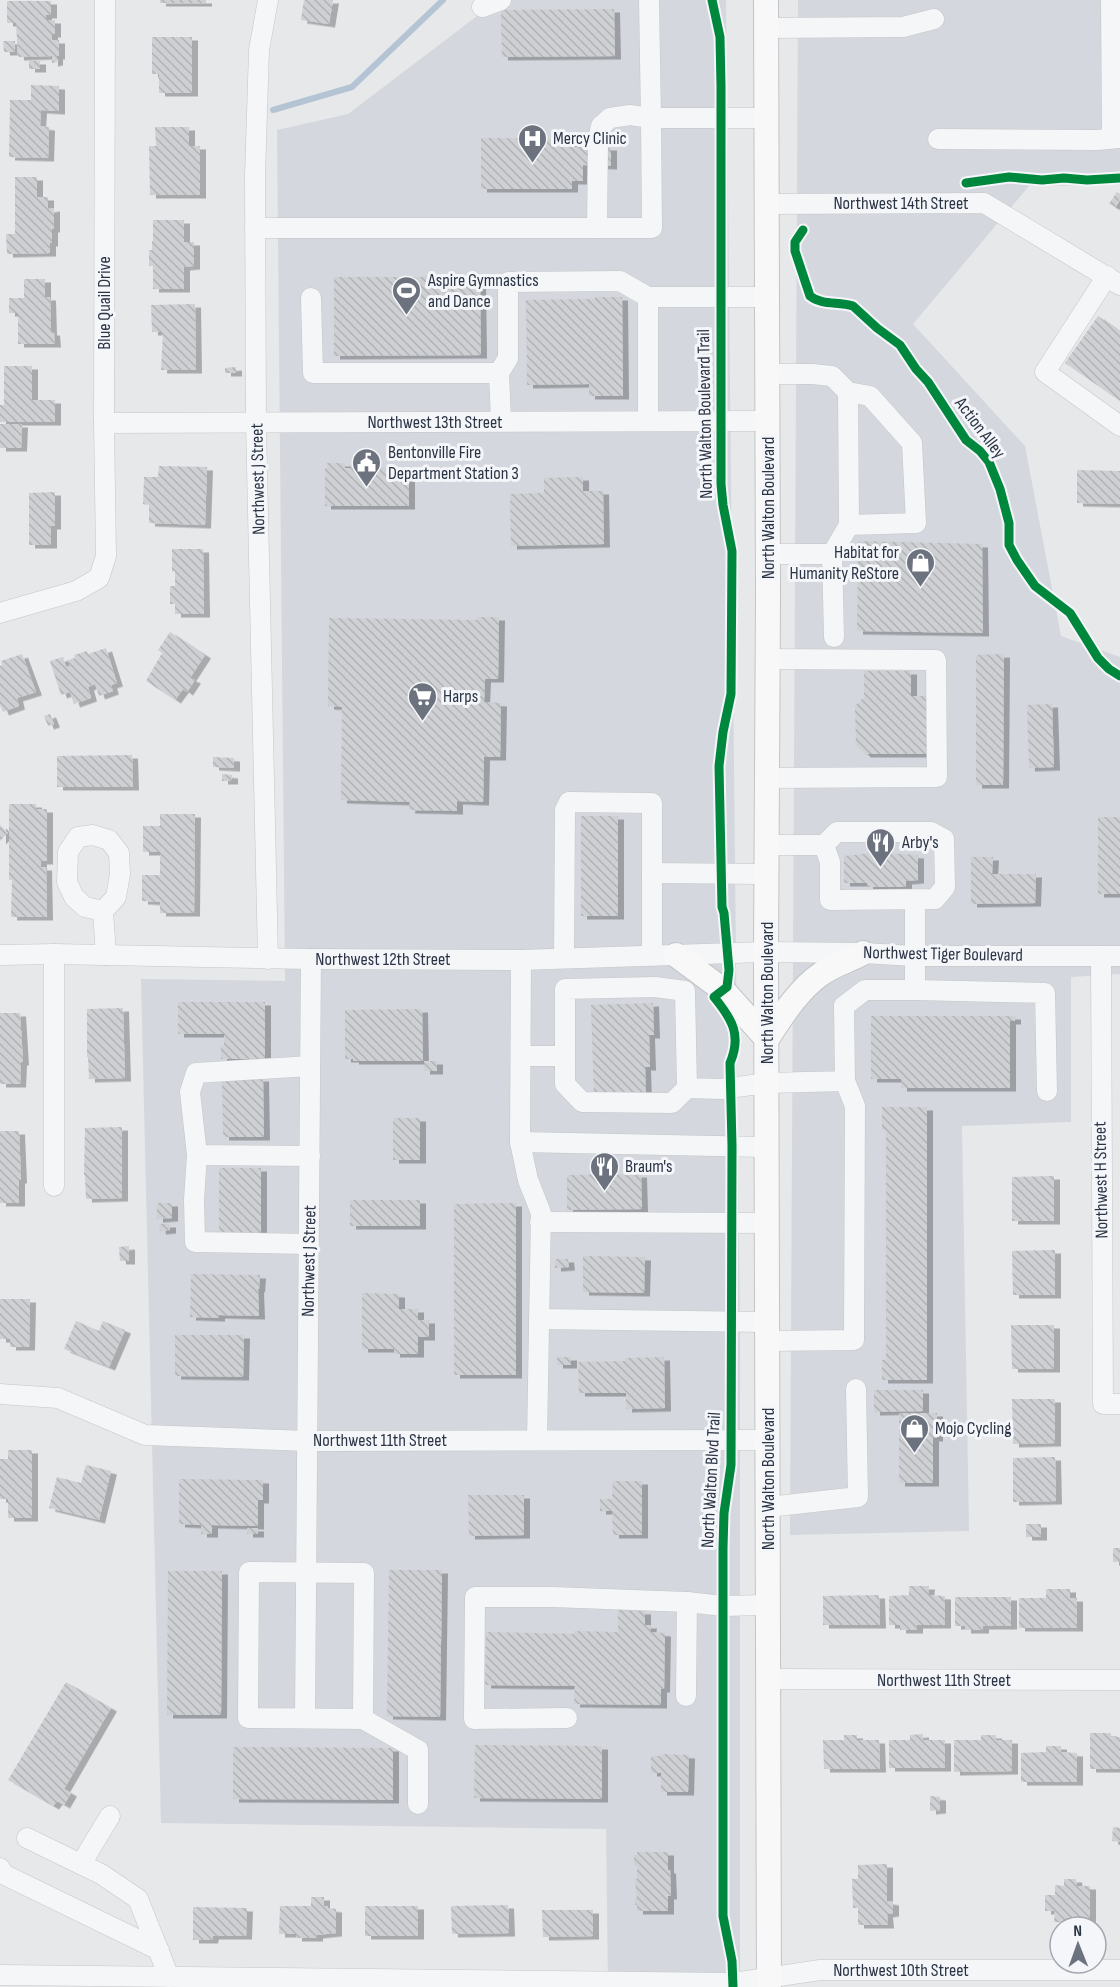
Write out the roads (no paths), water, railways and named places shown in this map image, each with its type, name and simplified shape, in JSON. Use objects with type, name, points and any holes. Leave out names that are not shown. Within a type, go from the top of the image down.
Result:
[{"type":"main road","name":"North Walton Boulevard","points":[[766,0],[769,1982]]},
{"type":"main road","points":[[676,955],[723,990],[767,1039],[789,1007],[822,973],[863,953]]},
{"type":"street","name":"Blue Quail Drive","points":[[0,613],[76,591],[99,578],[106,556],[105,0]]},
{"type":"street","name":"Northwest J Street","points":[[268,0],[259,50],[255,228],[256,423],[268,958]]},
{"type":"street","points":[[482,7],[501,0]]},
{"type":"street","points":[[255,228],[652,228],[649,0]]},
{"type":"street","points":[[938,139],[1097,140],[1116,138],[1111,0]]},
{"type":"street","points":[[766,28],[903,27],[934,19]]},
{"type":"street","points":[[597,228],[598,140],[601,126],[610,118],[630,115],[651,118],[767,118]]},
{"type":"street","name":"Northwest 14th Street","points":[[767,204],[984,203],[1113,280]]},
{"type":"street","points":[[1113,280],[1045,372],[1120,426]]},
{"type":"street","points":[[501,421],[499,373],[508,358],[507,282],[620,281],[648,297],[767,297]]},
{"type":"street","points":[[648,297],[648,421]]},
{"type":"street","points":[[311,298],[312,373],[499,373]]},
{"type":"street","points":[[767,374],[832,376],[848,392],[870,396],[912,443],[916,524],[849,525]]},
{"type":"street","points":[[834,637],[832,554],[849,525],[848,392]]},
{"type":"street","name":"Northwest 13th Street","points":[[104,423],[767,421]]},
{"type":"street","points":[[768,554],[832,554]]},
{"type":"street","points":[[767,778],[937,777],[936,660],[768,659]]},
{"type":"street","points":[[564,958],[565,810],[569,802],[652,803],[652,956]]},
{"type":"street","points":[[766,845],[824,845],[837,832],[931,832],[944,839],[945,886],[935,899],[830,900],[830,862],[824,845]]},
{"type":"street","points":[[652,873],[766,874]]},
{"type":"street","points":[[915,900],[915,990]]},
{"type":"street","points":[[104,911],[106,955]]},
{"type":"street","name":"Northwest 12th Street","points":[[0,955],[521,960],[766,952]]},
{"type":"street","name":"Northwest Tiger Boulevard","points":[[766,952],[914,956],[1110,956]]},
{"type":"street","points":[[54,954],[54,1186]]},
{"type":"street","name":"Northwest H Street","points":[[1110,956],[1112,1404]]},
{"type":"street","name":"Northwest J Street","points":[[305,1718],[311,959]]},
{"type":"street","points":[[521,960],[520,1142],[528,1180],[540,1213],[537,1440]]},
{"type":"street","points":[[687,1088],[685,991],[655,987],[565,989],[564,1084],[582,1102],[672,1102],[687,1088],[722,1089],[767,1083],[845,1081]]},
{"type":"street","points":[[539,1319],[768,1332],[854,1340],[855,1106],[845,1081],[844,1006],[865,990],[1045,993],[1047,1091]]},
{"type":"street","points":[[521,1056],[565,1056]]},
{"type":"street","points":[[309,1244],[195,1242],[194,1200],[197,1155],[190,1092],[196,1073],[310,1066]]},
{"type":"street","points":[[520,1142],[767,1147]]},
{"type":"street","points":[[197,1155],[310,1156]]},
{"type":"street","points":[[540,1222],[767,1223]]},
{"type":"street","points":[[768,1507],[858,1497],[856,1389]]},
{"type":"street","name":"Northwest 11th Street","points":[[0,1394],[58,1398],[145,1435],[307,1441],[768,1440]]},
{"type":"street","points":[[363,1719],[364,1573],[305,1568],[249,1572],[248,1718],[363,1719],[418,1750],[418,1804]]},
{"type":"street","points":[[567,1718],[474,1719],[475,1597],[552,1597],[687,1602],[723,1606],[769,1605]]},
{"type":"street","points":[[686,1696],[687,1602]]},
{"type":"street","name":"Northwest 11th Street","points":[[769,1679],[1120,1680]]},
{"type":"street","points":[[81,1864],[110,1816]]},
{"type":"street","points":[[27,1838],[101,1874],[138,1899],[170,1977]]},
{"type":"street","points":[[0,1868],[3,1874],[159,1950]]},
{"type":"street","name":"Northwest 10th Street","points":[[0,1975],[733,1983],[769,1982],[820,1970],[1120,1970]]},
{"type":"waterway","points":[[273,110],[352,87],[443,0]]},
{"type":"place","name":"Mercy Clinic","points":[[532,164]]},
{"type":"place","name":"Aspire Gymnastics and Dance","points":[[407,316]]},
{"type":"place","name":"Bentonville Fire Department Station 3","points":[[367,488]]},
{"type":"place","name":"Habitat for Humanity ReStore","points":[[920,588]]},
{"type":"place","name":"Harps","points":[[422,722]]},
{"type":"place","name":"Arby's","points":[[881,868]]},
{"type":"place","name":"Braum's","points":[[604,1192]]},
{"type":"place","name":"Mojo Cycling","points":[[914,1454]]}]
